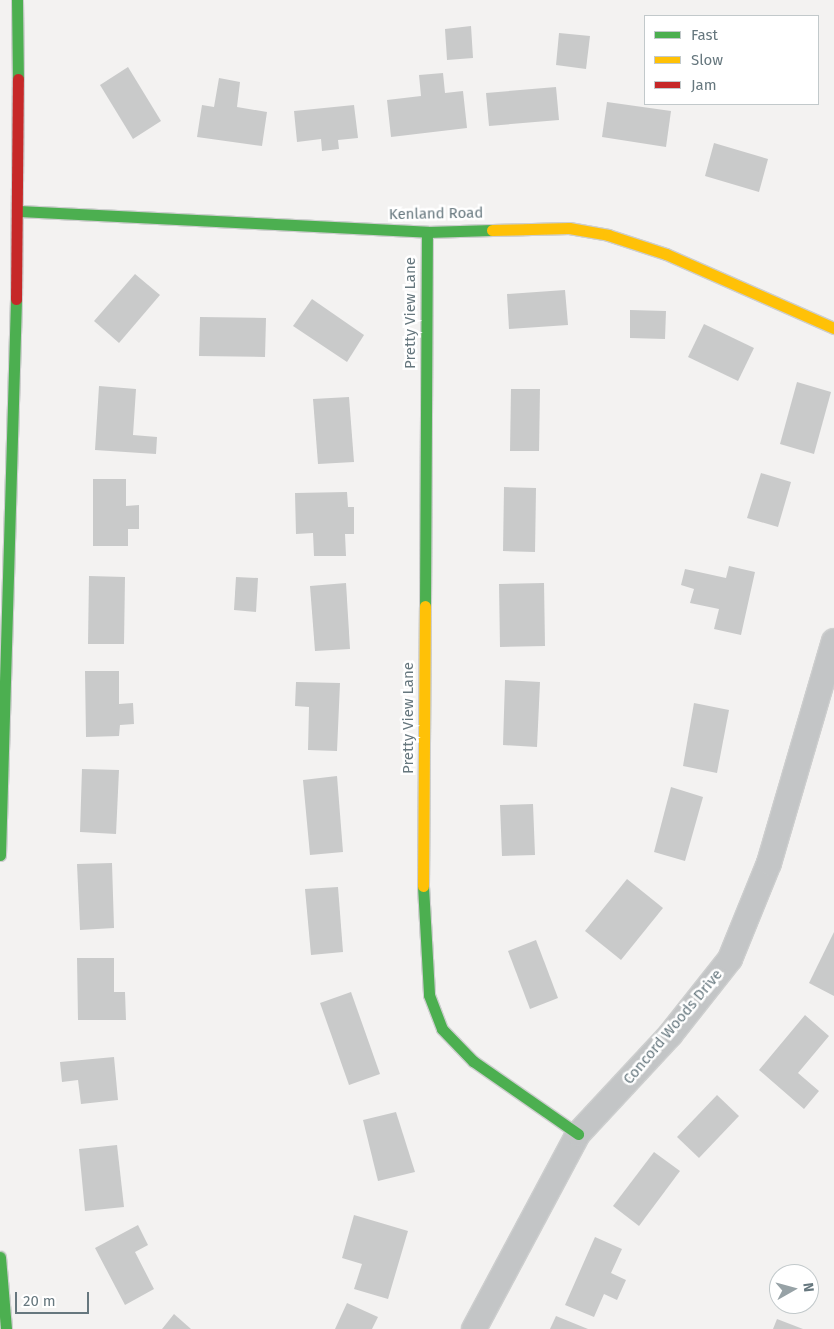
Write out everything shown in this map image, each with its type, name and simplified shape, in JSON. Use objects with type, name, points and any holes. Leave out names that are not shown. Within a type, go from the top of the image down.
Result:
[{"type":"street","points":[[0,855],[19,211],[17,0]]},
{"type":"street","name":"Kenland Road","points":[[19,211],[427,232],[520,227],[569,228],[608,235],[666,254],[834,328]]},
{"type":"street","name":"Pretty View Lane","points":[[427,232],[422,933],[428,996],[442,1029],[474,1061],[578,1134]]},
{"type":"street","name":"Concord Woods Drive","points":[[474,1329],[578,1134],[670,1035],[730,959],[769,863],[834,641]]},
{"type":"street","points":[[0,1257],[5,1329]]},
{"type":"street","points":[[0,1326],[5,1329]]},
{"type":"building","points":[[471,26],[473,58],[447,60],[445,29]]},
{"type":"building","points":[[559,33],[590,36],[586,69],[556,65]]},
{"type":"building","points":[[128,67],[161,121],[133,139],[100,85]]},
{"type":"building","points":[[443,73],[445,93],[463,91],[467,128],[391,137],[387,100],[421,96],[419,75]]},
{"type":"building","points":[[219,78],[240,82],[237,107],[267,112],[262,146],[197,137],[202,105],[214,107]]},
{"type":"building","points":[[556,87],[559,120],[489,126],[486,93]]},
{"type":"building","points":[[607,102],[671,111],[666,147],[602,137]]},
{"type":"building","points":[[354,105],[358,138],[338,140],[339,149],[322,151],[321,139],[297,142],[294,111]]},
{"type":"building","points":[[714,143],[768,159],[759,192],[705,176]]},
{"type":"building","points":[[135,274],[160,295],[119,343],[94,321]]},
{"type":"building","points":[[565,290],[568,325],[509,329],[507,294]]},
{"type":"building","points":[[312,299],[364,335],[347,362],[293,326]]},
{"type":"building","points":[[630,310],[666,311],[665,339],[630,338]]},
{"type":"building","points":[[200,317],[266,318],[265,357],[199,356]]},
{"type":"building","points":[[704,324],[754,348],[738,381],[688,357]]},
{"type":"building","points":[[797,382],[831,392],[814,454],[780,444]]},
{"type":"building","points":[[99,386],[136,389],[133,435],[157,437],[156,454],[95,450]]},
{"type":"building","points":[[511,389],[540,389],[539,451],[510,451]]},
{"type":"building","points":[[349,397],[354,462],[318,464],[313,399]]},
{"type":"building","points":[[761,473],[791,482],[778,527],[747,518]]},
{"type":"building","points":[[93,479],[126,479],[126,506],[139,505],[139,529],[128,529],[128,546],[93,546]]},
{"type":"building","points":[[504,487],[536,488],[535,552],[503,551]]},
{"type":"building","points":[[347,492],[348,507],[354,507],[354,534],[345,534],[346,556],[314,556],[313,533],[296,534],[295,493]]},
{"type":"building","points":[[729,566],[755,572],[741,635],[714,629],[719,609],[690,603],[694,589],[681,585],[685,569],[726,578]]},
{"type":"building","points":[[89,576],[125,577],[124,644],[88,644]]},
{"type":"building","points":[[236,577],[258,578],[256,612],[234,610]]},
{"type":"building","points":[[346,583],[350,649],[315,651],[310,586]]},
{"type":"building","points":[[544,583],[545,646],[500,647],[499,584]]},
{"type":"building","points":[[85,671],[119,671],[119,704],[133,703],[134,724],[120,725],[119,736],[86,737]]},
{"type":"building","points":[[505,680],[540,682],[537,747],[503,745]]},
{"type":"building","points":[[296,682],[340,683],[337,751],[308,750],[309,707],[295,706]]},
{"type":"building","points":[[694,703],[729,710],[717,773],[683,766]]},
{"type":"building","points":[[82,769],[119,770],[116,834],[80,832]]},
{"type":"building","points":[[337,776],[343,852],[310,855],[303,780]]},
{"type":"building","points":[[671,787],[703,797],[685,861],[654,852]]},
{"type":"building","points":[[533,804],[535,855],[502,856],[500,805]]},
{"type":"building","points":[[112,863],[114,928],[80,930],[77,864]]},
{"type":"building","points":[[627,879],[663,908],[621,960],[585,931]]},
{"type":"building","points":[[338,887],[343,952],[311,955],[305,889]]},
{"type":"building","points":[[834,932],[834,996],[809,983]]},
{"type":"building","points":[[536,940],[558,998],[530,1009],[508,951]]},
{"type":"building","points":[[77,958],[114,958],[114,992],[125,992],[126,1020],[78,1020]]},
{"type":"building","points":[[351,992],[380,1074],[349,1085],[320,1003]]},
{"type":"building","points":[[805,1015],[829,1036],[798,1073],[819,1091],[804,1109],[759,1070]]},
{"type":"building","points":[[114,1057],[118,1100],[81,1104],[78,1080],[62,1082],[60,1062]]},
{"type":"building","points":[[717,1095],[739,1116],[699,1158],[677,1137]]},
{"type":"building","points":[[396,1112],[415,1172],[378,1181],[363,1120]]},
{"type":"building","points":[[117,1145],[124,1207],[85,1211],[79,1149]]},
{"type":"building","points":[[654,1152],[680,1171],[639,1226],[613,1206]]},
{"type":"building","points":[[354,1215],[408,1231],[388,1299],[354,1289],[362,1264],[342,1258]]},
{"type":"building","points":[[138,1225],[148,1245],[135,1252],[154,1289],[125,1305],[95,1248]]},
{"type":"building","points":[[595,1237],[622,1249],[611,1273],[626,1280],[617,1300],[604,1294],[594,1317],[565,1305]]},
{"type":"building","points":[[347,1303],[378,1317],[372,1329],[335,1329]]},
{"type":"building","points":[[174,1314],[191,1329],[162,1329]]},
{"type":"building","points":[[556,1316],[588,1329],[550,1329]]},
{"type":"building","points":[[777,1319],[803,1329],[773,1329]]},
{"type":"traffic: fast","points":[[17,0],[18,79]]},
{"type":"traffic: fast","points":[[19,211],[427,232],[492,230]]},
{"type":"traffic: fast","points":[[425,606],[427,232]]},
{"type":"traffic: fast","points":[[0,855],[16,299]]},
{"type":"traffic: fast","points":[[423,886],[429,995],[442,1029],[473,1061],[578,1134]]},
{"type":"traffic: fast","points":[[0,1257],[6,1329]]},
{"type":"traffic: slow","points":[[492,230],[569,228],[608,235],[666,254],[834,328]]},
{"type":"traffic: slow","points":[[423,886],[425,606]]},
{"type":"traffic: jam","points":[[16,299],[18,79]]}]
